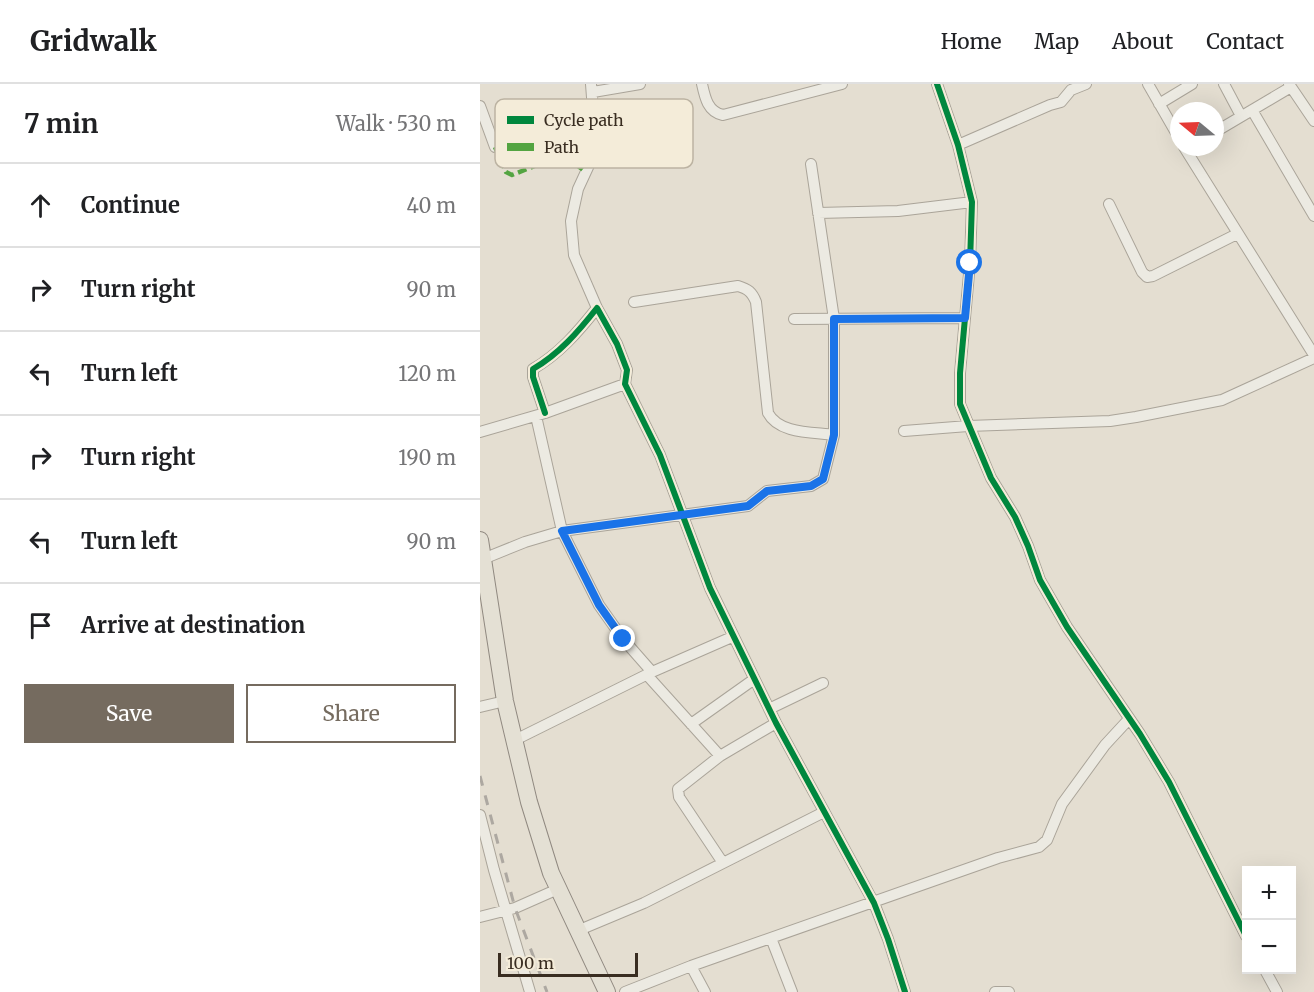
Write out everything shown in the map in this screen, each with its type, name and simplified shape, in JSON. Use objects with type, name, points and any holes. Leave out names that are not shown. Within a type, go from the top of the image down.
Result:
[{"type":"main road","points":[[480,540],[505,701],[532,813],[558,889],[607,992]]},
{"type":"street","points":[[592,88],[640,84]]},
{"type":"street","points":[[702,84],[710,108],[715,114],[723,115],[842,84]]},
{"type":"street","points":[[937,84],[958,145],[972,202],[960,404],[992,477],[1029,546],[1040,580],[1067,627],[1130,718],[1169,782],[1242,928]]},
{"type":"street","points":[[958,145],[1061,102],[1071,90],[1086,84]]},
{"type":"street","points":[[1148,84],[1170,123]]},
{"type":"street","points":[[1159,104],[1192,84]]},
{"type":"street","points":[[1224,84],[1241,116]]},
{"type":"street","points":[[1224,126],[1290,85],[1314,121]]},
{"type":"street","points":[[480,106],[495,147]]},
{"type":"street","points":[[1252,110],[1314,216]]},
{"type":"street","points":[[904,430],[1110,422],[1222,400],[1314,357],[1237,234],[1192,156]]},
{"type":"street","points":[[483,559],[525,542],[562,531],[748,506],[767,491],[819,483],[825,474],[834,435],[834,319],[811,164]]},
{"type":"street","points":[[588,168],[578,189],[571,221],[574,255],[597,309],[617,344],[627,370],[625,384],[660,454],[710,588],[732,637],[874,903],[905,992]]},
{"type":"street","points":[[818,213],[898,211],[972,202]]},
{"type":"street","points":[[1109,204],[1142,272],[1147,277],[1237,234]]},
{"type":"street","points":[[634,302],[738,286],[748,289],[753,293],[756,302],[768,413],[772,420],[780,427],[834,435]]},
{"type":"street","points":[[597,309],[555,354],[533,369],[562,531],[599,605],[649,673],[720,756]]},
{"type":"street","points":[[794,320],[965,318]]},
{"type":"street","points":[[480,432],[540,415],[625,384]]},
{"type":"street","points":[[515,740],[649,673],[732,637]]},
{"type":"street","points":[[692,724],[753,680]]},
{"type":"street","points":[[769,709],[822,683]]},
{"type":"street","points":[[480,707],[505,701]]},
{"type":"street","points":[[625,992],[691,966],[998,858],[1039,847],[1047,840],[1062,804],[1105,745],[1130,718]]},
{"type":"street","points":[[723,864],[678,792],[680,786],[720,756],[776,723]]},
{"type":"street","points":[[577,931],[644,903],[824,812]]},
{"type":"street","points":[[480,815],[530,992]]},
{"type":"street","points":[[480,917],[506,910],[558,889]]},
{"type":"street","points":[[771,939],[792,992]]},
{"type":"street","points":[[691,966],[705,992]]},
{"type":"street","points":[[1268,974],[1277,992]]},
{"type":"street","points":[[995,992],[1009,992]]},
{"type":"railway","points":[[480,776],[515,908],[547,992]]},
{"type":"marked path","points":[[504,168],[512,175],[530,168]]},
{"type":"marked path","points":[[581,168],[586,172]]},
{"type":"cycle path","points":[[937,84],[958,145],[972,202],[970,263],[960,373],[960,404],[991,478],[1015,517],[1040,580],[1067,627],[1140,734],[1169,782],[1242,928]]},
{"type":"cycle path","points":[[545,413],[533,377],[533,369],[568,342],[597,308],[617,344],[627,370],[625,384],[660,455],[710,588],[776,723],[874,903],[905,992]]},
{"type":"route","points":[[623,639],[599,605],[562,531],[748,506],[767,491],[819,483],[825,474],[834,435],[834,319],[965,318],[970,263]]}]
